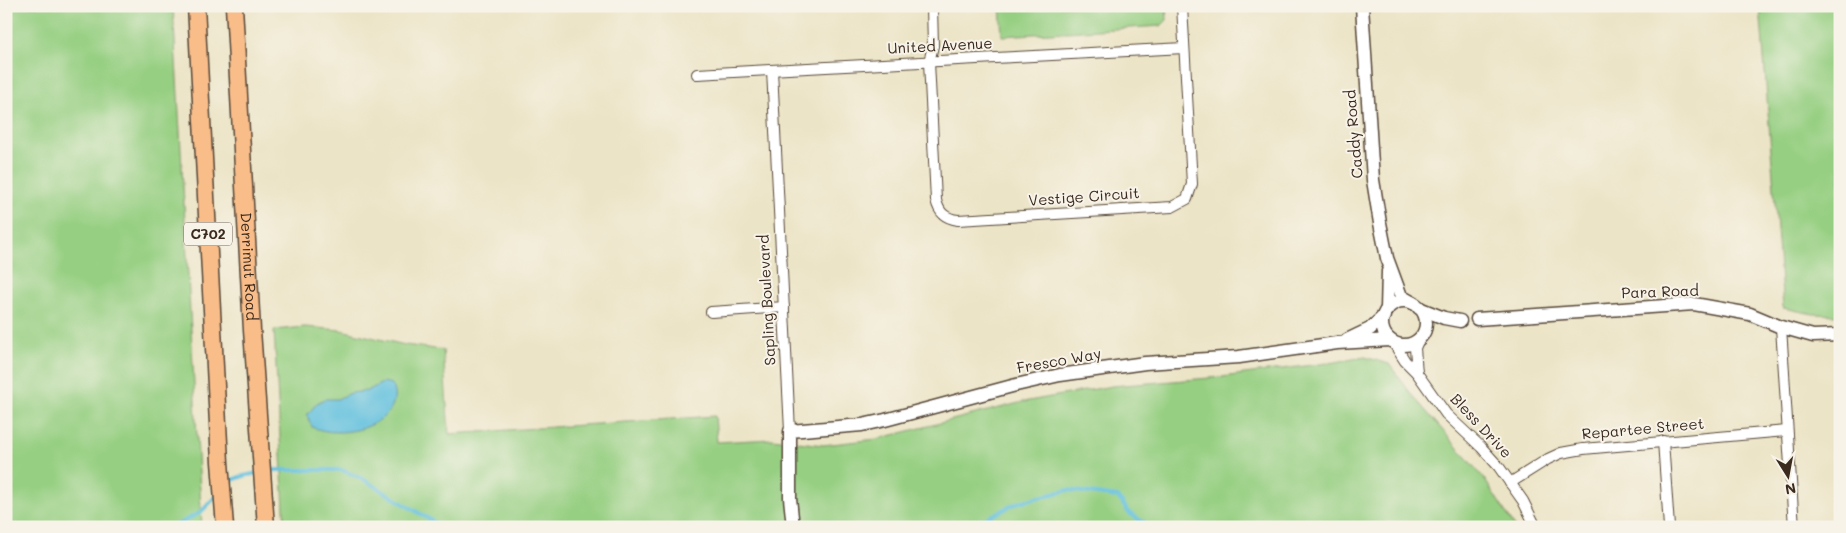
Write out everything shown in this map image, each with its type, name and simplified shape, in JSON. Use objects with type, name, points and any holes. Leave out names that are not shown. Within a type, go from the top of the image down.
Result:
[{"type":"main road","name":"C702","points":[[196,6],[225,527]]},
{"type":"main road","name":"Derrimut Road","points":[[234,6],[266,527]]},
{"type":"street","name":"Vestige Circuit","points":[[932,6],[933,46],[930,62],[938,206],[944,216],[951,219],[1001,218],[1172,207],[1187,199],[1192,184],[1182,6]]},
{"type":"street","name":"Caddy Road","points":[[1362,6],[1374,180],[1380,223],[1387,258],[1401,296],[1416,306]]},
{"type":"street","name":"United Avenue","points":[[697,74],[1184,48]]},
{"type":"street","name":"Sapling Boulevard","points":[[772,70],[790,431],[790,498],[793,527]]},
{"type":"street","name":"Caddy Road","points":[[1385,313],[1387,258]]},
{"type":"street","points":[[1460,321],[1444,318],[1405,302],[1398,303],[1385,313],[1383,329],[1391,341],[1406,345],[1443,324],[1477,320]]},
{"type":"street","name":"Para Road","points":[[1477,320],[1694,304],[1750,314],[1780,327],[1813,336],[1840,335]]},
{"type":"street","points":[[1416,306],[1426,322],[1426,327],[1415,348],[1417,373]]},
{"type":"street","points":[[711,312],[784,307]]},
{"type":"street","name":"Fresco Way","points":[[1337,343],[1352,339],[1370,329],[1385,313]]},
{"type":"street","points":[[1780,327],[1794,527]]},
{"type":"street","name":"Fresco Way","points":[[790,431],[862,425],[1060,375],[1145,363],[1239,357],[1337,343],[1391,341]]},
{"type":"street","name":"Bless Drive","points":[[1391,341],[1405,361],[1417,373],[1446,414],[1493,459],[1523,501],[1536,527]]},
{"type":"street","name":"Repartee Street","points":[[1510,483],[1561,453],[1663,441],[1787,431]]},
{"type":"street","points":[[1663,441],[1669,527]]},
{"type":"green space","points":[[6,6],[173,6],[202,527],[6,527]]},
{"type":"green space","points":[[1000,6],[1166,6],[1167,20],[1161,26],[1002,36]]},
{"type":"green space","points":[[1760,6],[1840,6],[1840,315],[1813,314],[1783,308]]},
{"type":"green space","points":[[305,327],[341,330],[405,345],[443,350],[449,434],[715,416],[717,442],[772,439],[823,445],[877,439],[1023,402],[1112,386],[1222,377],[1365,357],[1389,364],[1412,395],[1483,477],[1515,527],[285,527],[274,330]]},
{"type":"water","points":[[384,382],[391,384],[394,402],[384,417],[376,422],[345,432],[326,431],[312,427],[307,415],[317,403],[324,399],[337,399],[351,393],[367,391]]},
{"type":"waterway","points":[[267,471],[342,470],[363,479],[442,527]]},
{"type":"waterway","points":[[227,484],[237,478],[258,473]]},
{"type":"waterway","points":[[962,527],[983,520],[1019,502],[1068,490],[1118,497],[1129,513],[1151,527]]},
{"type":"waterway","points":[[173,527],[201,512],[217,495]]}]
